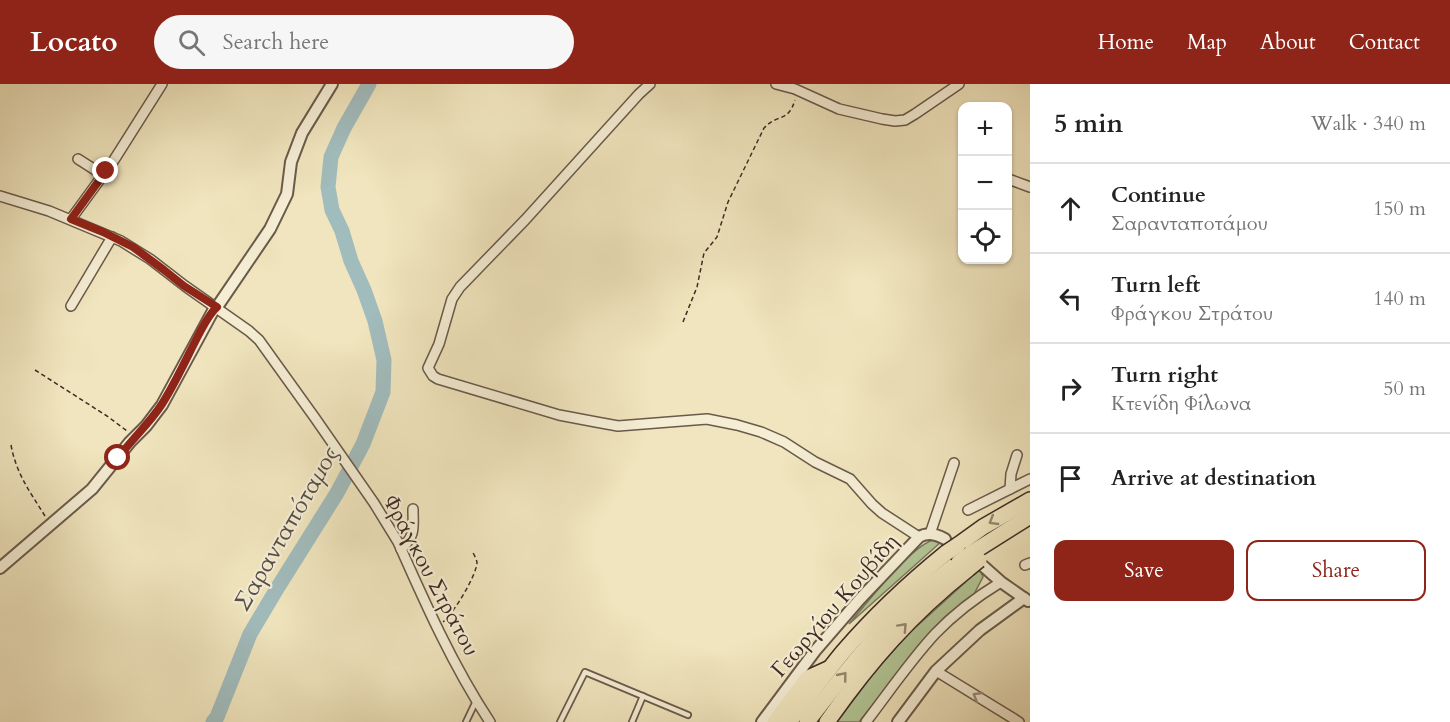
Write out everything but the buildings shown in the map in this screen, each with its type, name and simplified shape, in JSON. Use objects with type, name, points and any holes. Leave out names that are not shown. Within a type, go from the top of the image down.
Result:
[{"type":"highway","points":[[827,722],[888,643],[939,592],[983,527],[1030,500]]},
{"type":"highway","points":[[807,722],[855,661],[904,608],[964,556],[1030,516]]},
{"type":"highway","points":[[789,722],[862,631],[894,597],[922,572],[1030,527]]},
{"type":"highway","points":[[775,722],[808,678],[831,667]]},
{"type":"street","points":[[71,219],[114,160],[162,84]]},
{"type":"street","points":[[0,568],[92,489],[162,405],[203,327],[273,224],[287,194],[291,162],[302,133],[332,84]]},
{"type":"street","points":[[650,84],[460,287],[452,299],[439,344],[428,368],[430,373],[438,380],[559,415],[618,426],[706,419],[737,424],[784,442],[815,462],[850,479],[882,513],[924,535],[954,463]]},
{"type":"street","points":[[776,84],[797,90],[839,108],[895,121],[905,120],[959,84]]},
{"type":"street","points":[[78,159],[103,176]]},
{"type":"street","points":[[1012,181],[1030,186]]},
{"type":"street","name":"Φράγκου Στράτου","points":[[0,196],[71,219],[133,247],[259,340],[374,503],[401,549],[476,701],[490,722]]},
{"type":"street","points":[[70,306],[112,237]]},
{"type":"street","points":[[1010,489],[1011,474],[1017,455]]},
{"type":"street","points":[[968,510],[1030,479]]},
{"type":"street","points":[[401,549],[410,541],[413,532],[413,508]]},
{"type":"street","name":"Γεωργίου Κουβίδη","points":[[762,722],[815,651],[860,599],[924,535],[939,536],[964,556]]},
{"type":"street","points":[[898,722],[936,671],[980,630],[1027,600],[964,556]]},
{"type":"street","points":[[866,722],[920,651],[937,633],[970,604],[1001,582]]},
{"type":"street","points":[[936,671],[1019,722]]},
{"type":"lane","points":[[560,722],[585,672],[688,715]]},
{"type":"lane","points":[[632,722],[643,696]]},
{"type":"lane","points":[[466,722],[476,701]]},
{"type":"path","points":[[683,322],[697,287],[704,254],[717,237],[728,202],[764,128],[777,118],[787,116],[795,103],[797,90]]},
{"type":"path","points":[[35,370],[136,437]]},
{"type":"path","points":[[11,445],[14,462],[21,476],[51,524]]},
{"type":"path","points":[[438,627],[449,617],[470,582],[477,560],[473,553]]},
{"type":"green space","points":[[933,540],[941,542],[849,624],[901,564],[923,545]]},
{"type":"green space","points":[[980,569],[983,577],[974,594],[936,626],[859,722],[837,722],[872,675],[906,636]]},
{"type":"waterway","name":"Σαρανταπόταμος","points":[[213,722],[250,634],[337,493],[363,444],[383,392],[384,360],[375,321],[332,210],[328,187],[331,157],[344,128],[369,84]]},
{"type":"route","points":[[106,171],[71,219],[133,247],[184,286],[217,307],[203,327],[162,405],[118,458]]}]
